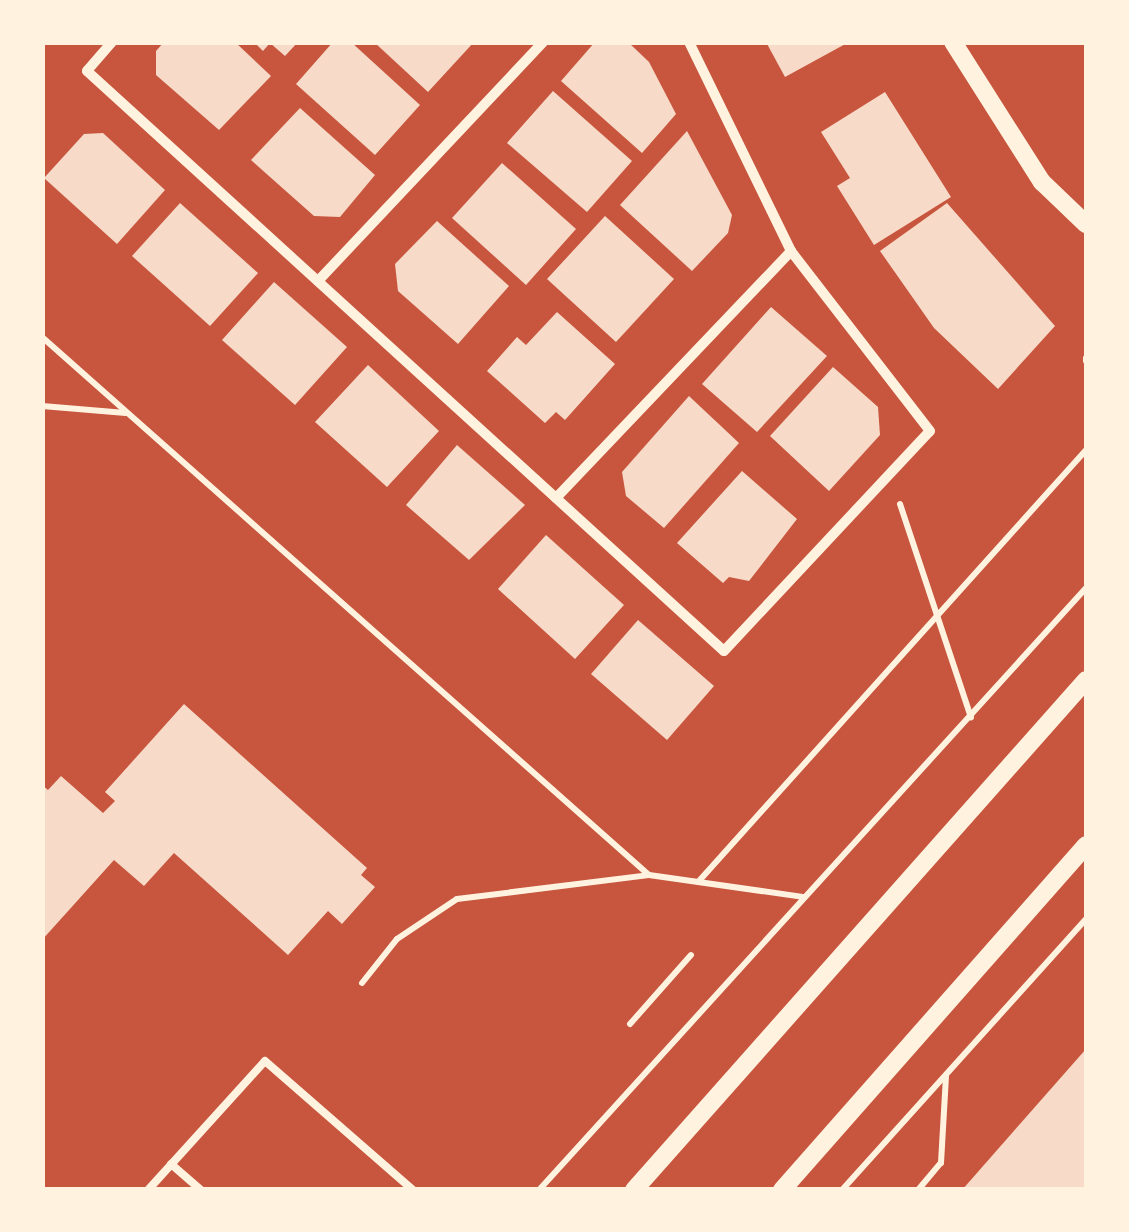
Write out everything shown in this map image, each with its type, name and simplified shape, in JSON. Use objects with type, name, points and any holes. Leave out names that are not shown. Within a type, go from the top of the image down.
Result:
[{"type":"street","points":[[112,42],[87,70],[724,651],[930,432],[790,251],[689,42]]},
{"type":"street","points":[[318,281],[542,42]]},
{"type":"street","points":[[953,42],[1042,182],[1086,224]]},
{"type":"street","points":[[556,498],[790,251]]},
{"type":"street","points":[[634,1190],[1086,680]]},
{"type":"street","points":[[782,1190],[1086,845]]},
{"type":"lane","points":[[148,1190],[265,1061],[412,1190]]},
{"type":"lane","points":[[171,1164],[200,1190]]},
{"type":"path","points":[[42,337],[648,875]]},
{"type":"path","points":[[42,406],[127,412]]},
{"type":"path","points":[[699,881],[1086,450]]},
{"type":"path","points":[[890,474],[971,718]]},
{"type":"path","points":[[539,1190],[1086,588]]},
{"type":"path","points":[[362,982],[397,939],[457,899],[648,875],[806,897]]},
{"type":"path","points":[[842,1190],[1086,919]]},
{"type":"path","points":[[630,1024],[691,956]]},
{"type":"path","points":[[918,1190],[941,1163],[946,1074]]},
{"type":"building","points":[[164,42],[235,42],[271,76],[219,130],[156,75],[156,51]]},
{"type":"building","points":[[254,42],[298,42],[285,56],[270,43],[263,51]]},
{"type":"building","points":[[333,42],[351,42],[420,105],[375,155],[296,84]]},
{"type":"building","points":[[374,42],[474,42],[428,92]]},
{"type":"building","points":[[595,42],[628,42],[649,62],[676,114],[642,153],[561,81]]},
{"type":"building","points":[[766,42],[849,42],[785,77]]},
{"type":"building","points":[[553,91],[632,161],[587,212],[507,143]]},
{"type":"building","points":[[885,92],[951,197],[874,245],[837,186],[850,178],[821,132]]},
{"type":"building","points":[[300,108],[375,175],[340,217],[314,216],[251,160]]},
{"type":"building","points":[[687,131],[732,215],[728,233],[692,271],[620,205]]},
{"type":"building","points":[[103,133],[165,190],[117,244],[44,178],[84,134]]},
{"type":"building","points":[[502,163],[576,229],[526,285],[452,218]]},
{"type":"building","points":[[180,203],[258,273],[210,326],[132,256]]},
{"type":"building","points":[[947,203],[1055,326],[998,389],[934,328],[880,251]]},
{"type":"building","points":[[605,216],[674,279],[616,342],[547,279]]},
{"type":"building","points":[[437,221],[509,286],[458,344],[398,291],[395,264]]},
{"type":"building","points":[[274,282],[347,347],[295,405],[222,340]]},
{"type":"building","points":[[771,307],[827,356],[757,432],[702,384]]},
{"type":"building","points":[[557,312],[615,364],[565,420],[556,412],[545,423],[487,371],[517,337],[526,345]]},
{"type":"building","points":[[368,365],[439,431],[387,487],[315,422]]},
{"type":"building","points":[[833,367],[878,407],[880,435],[829,491],[770,436]]},
{"type":"building","points":[[689,396],[739,443],[664,528],[626,496],[622,472]]},
{"type":"building","points":[[457,445],[525,505],[469,560],[406,505]]},
{"type":"building","points":[[742,471],[797,519],[749,581],[729,577],[723,583],[677,543]]},
{"type":"building","points":[[546,535],[624,605],[575,659],[498,589]]},
{"type":"building","points":[[638,620],[714,686],[667,740],[591,674]]},
{"type":"building","points":[[184,704],[367,868],[361,875],[375,887],[342,924],[328,911],[288,955],[174,853],[144,886],[114,860],[42,940],[42,785],[48,790],[61,776],[103,813],[115,801],[105,792]]},
{"type":"building","points":[[1086,1049],[1086,1190],[962,1190]]}]
